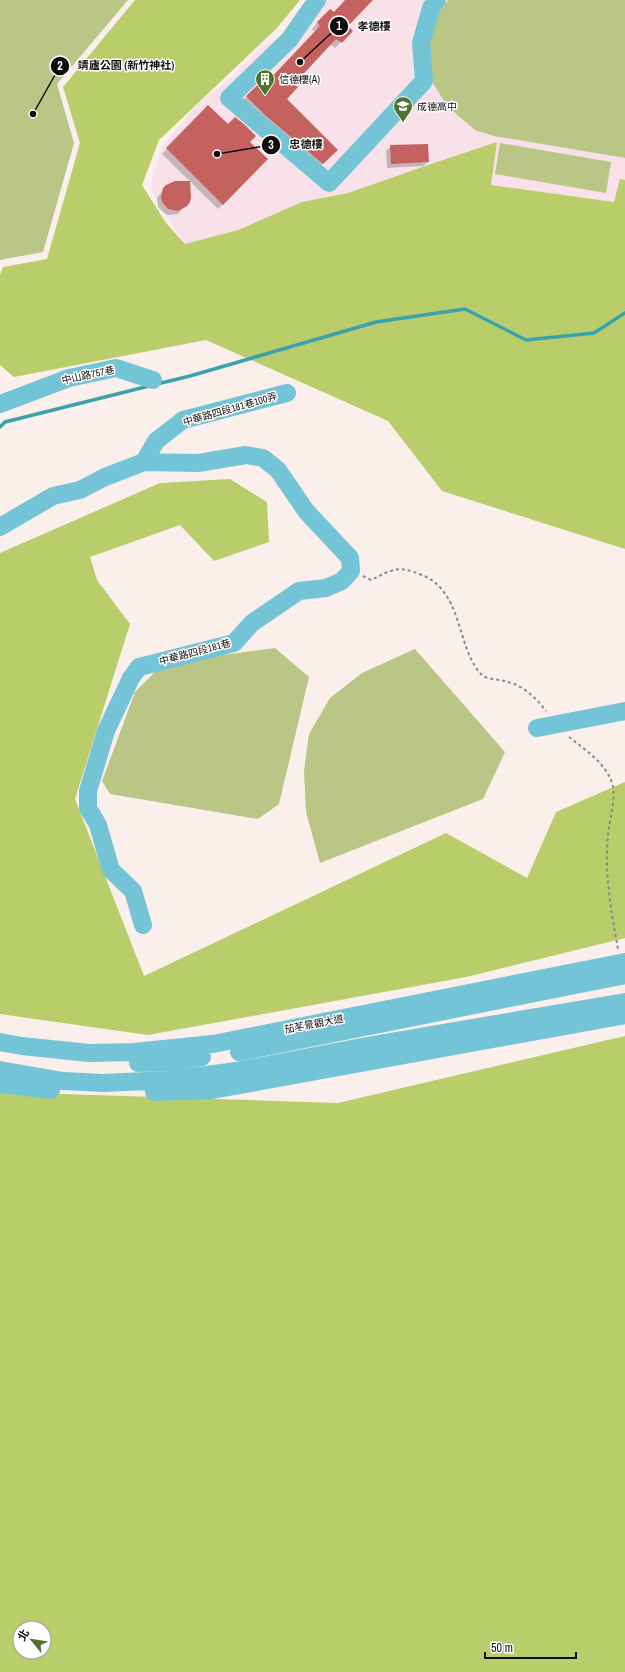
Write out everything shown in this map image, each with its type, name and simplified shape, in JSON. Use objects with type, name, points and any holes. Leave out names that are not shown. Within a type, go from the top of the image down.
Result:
[{"type":"street","points":[[317,0],[289,40],[230,98],[329,183],[424,81],[421,43],[431,8],[437,0]]},
{"type":"street","name":"中山路757巷","points":[[0,404],[69,378],[116,368],[153,380]]},
{"type":"street","name":"中華路四段181巷100弄","points":[[144,462],[156,441],[183,420],[287,393]]},
{"type":"street","name":"中華路四段181巷","points":[[0,528],[53,496],[80,490],[105,477],[144,462],[198,463],[246,455],[263,458],[278,470],[306,511],[350,558],[351,571],[342,581],[326,588],[299,591],[252,623],[234,643],[139,667],[131,678],[106,731],[88,791],[88,808],[98,825],[111,870],[133,891],[144,925]]},
{"type":"street","points":[[537,728],[625,711]]},
{"type":"street","name":"茄苳景觀大道","points":[[0,1042],[22,1046],[89,1053],[134,1052],[213,1044],[624,973]]},
{"type":"street","name":"茄苳景觀大道","points":[[0,1053],[66,1063],[106,1064],[167,1062],[242,1051],[624,973]]},
{"type":"street","points":[[0,1070],[63,1081],[103,1082],[168,1080],[236,1071],[366,1046],[625,1002]]},
{"type":"street","points":[[0,1084],[52,1090],[133,1093],[212,1090],[625,1015]]},
{"type":"shaded area","name":"成德高中","points":[[309,0],[625,0],[625,180],[620,180],[615,202],[491,185],[497,142],[348,193],[302,202],[238,230],[185,244],[150,188],[162,147],[197,104],[230,79],[259,49],[281,35]]},
{"type":"green space","points":[[0,0],[128,0],[57,84],[74,143],[43,252],[0,260]]},
{"type":"green space","points":[[135,0],[300,0],[276,29],[159,140],[142,185],[166,223],[185,244],[238,230],[302,202],[348,193],[497,142],[491,185],[614,202],[620,179],[625,180],[625,549],[442,491],[388,421],[206,340],[14,377],[0,365],[0,275],[3,267],[47,259],[80,143],[63,87]]},
{"type":"green space","points":[[448,0],[625,0],[625,158],[494,136],[475,130],[447,106],[433,83],[427,53],[434,19]]},
{"type":"green space","points":[[500,143],[611,162],[606,193],[495,174]]},
{"type":"green space","points":[[230,479],[267,502],[269,542],[214,561],[180,525],[90,557],[97,580],[130,624],[75,799],[144,976],[446,833],[527,878],[556,812],[625,782],[625,938],[466,977],[148,1035],[0,1014],[0,553],[160,483]]},
{"type":"green space","points":[[275,648],[309,677],[279,804],[258,819],[110,794],[102,781],[135,692],[164,663]]},
{"type":"green space","points":[[415,649],[505,752],[483,799],[320,863],[306,812],[304,771],[309,734],[330,698],[362,673]]},
{"type":"green space","points":[[625,1036],[625,1672],[0,1672],[0,1092],[338,1103]]},
{"type":"building","points":[[345,0],[373,0],[348,26],[353,31],[342,43],[336,39],[294,84],[298,87],[287,99],[338,150],[323,164],[265,115],[246,96],[265,78],[268,81],[320,26],[317,22],[330,9],[334,12]]},
{"type":"building","points":[[208,105],[228,124],[235,117],[245,125],[256,136],[250,142],[268,159],[223,205],[166,148]]},
{"type":"building","points":[[428,144],[429,162],[391,164],[390,145]]},
{"type":"building","points":[[175,181],[190,181],[190,202],[187,206],[178,211],[168,209],[162,202],[161,197],[163,188]]},
{"type":"waterway","points":[[157,384],[190,376],[376,322],[465,309],[526,340],[594,333],[625,313]]},
{"type":"waterway","points":[[0,427],[5,422],[149,386]]},
{"type":"place","name":"孝德樓","points":[[300,62]]},
{"type":"place","name":"信德樓(A)","points":[[265,96]]},
{"type":"place","name":"靖廬公園 (新竹神社)","points":[[33,114]]},
{"type":"place","name":"成德高中","points":[[403,123]]},
{"type":"place","name":"忠德樓","points":[[217,154]]}]
